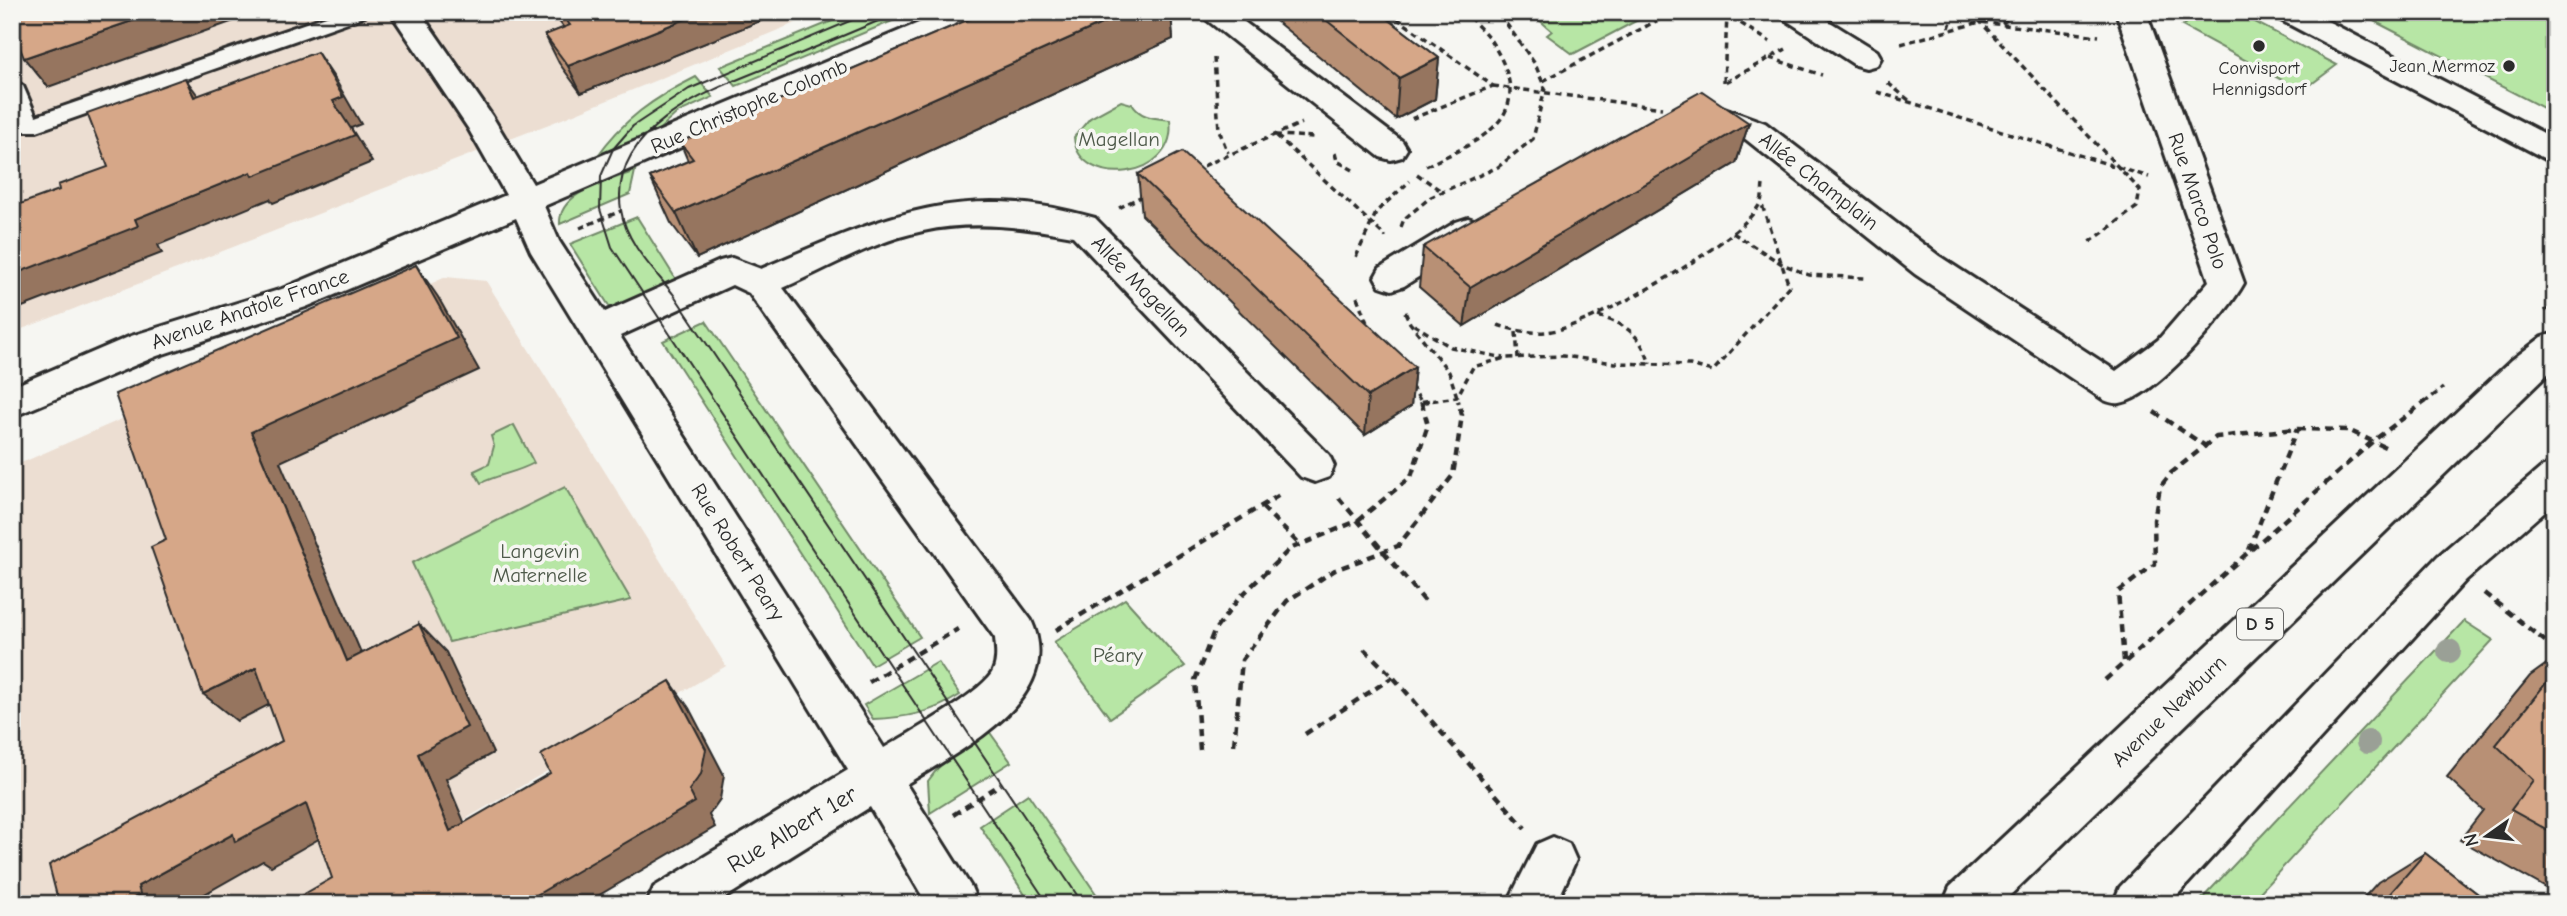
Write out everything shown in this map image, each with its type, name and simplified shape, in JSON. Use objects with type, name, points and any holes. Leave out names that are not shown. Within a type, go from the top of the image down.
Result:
[{"type":"street","name":"Rue Robert Peary","points":[[405,12],[505,160],[527,200],[543,243],[832,703],[954,904]]},
{"type":"street","name":"Rue Christophe Colomb","points":[[527,200],[971,12]]},
{"type":"street","points":[[1793,12],[1866,58]]},
{"type":"street","points":[[2287,12],[2555,153]]},
{"type":"street","points":[[1214,14],[1382,142]]},
{"type":"street","name":"Rue Marco Polo","points":[[2117,390],[2171,350],[2227,283],[2136,27]]},
{"type":"street","name":"Allée Champlain","points":[[1690,117],[1754,130],[1927,265],[2117,390]]},
{"type":"street","name":"Avenue Anatole France","points":[[12,403],[144,346],[294,298],[527,200]]},
{"type":"street","name":"Allée Magellan","points":[[761,284],[873,234],[922,219],[975,213],[1010,215],[1083,226],[1302,478]]},
{"type":"street","points":[[1393,261],[1494,214]]},
{"type":"street","points":[[600,330],[732,270],[761,284],[853,413],[999,606],[1016,633],[1018,656],[1011,683],[991,702],[878,777]]},
{"type":"street","name":"Avenue Newburn","points":[[1967,904],[2525,370],[2545,332]]},
{"type":"street","points":[[2137,904],[2389,639],[2452,568],[2555,479]]},
{"type":"street","name":"Rue Albert 1er","points":[[671,904],[878,777]]},
{"type":"street","points":[[1531,904],[1553,860]]},
{"type":"lane","points":[[12,86],[29,126],[358,12]]},
{"type":"path","points":[[1388,12],[1493,86]]},
{"type":"path","points":[[1353,270],[1359,246],[1377,211],[1410,180],[1414,172],[1485,139],[1509,113],[1514,80],[1490,38],[1471,21],[1466,12]]},
{"type":"path","points":[[1393,261],[1404,219],[1431,197],[1498,167],[1533,139],[1545,93],[1543,81],[1528,52],[1498,12]]},
{"type":"path","points":[[1543,81],[1674,12]]},
{"type":"path","points":[[1948,29],[1954,12]]},
{"type":"path","points":[[1971,12],[2140,190],[2137,207],[2089,243]]},
{"type":"path","points":[[2001,23],[2019,12]]},
{"type":"path","points":[[1725,13],[1784,50]]},
{"type":"path","points":[[1724,83],[1725,13]]},
{"type":"path","points":[[1214,14],[1219,130],[1228,153]]},
{"type":"path","points":[[1914,104],[1871,69],[1866,58],[1948,29],[1980,22],[2136,27]]},
{"type":"path","points":[[1382,142],[1493,86],[1513,86],[1545,93],[1664,108],[1690,117],[1724,83],[1821,30]]},
{"type":"path","points":[[1770,58],[1822,75]]},
{"type":"path","points":[[1875,92],[2119,169],[2194,189]]},
{"type":"path","points":[[1192,171],[1337,107]]},
{"type":"path","points":[[1234,745],[1242,660],[1287,601],[1335,570],[1398,546],[1454,475],[1462,415],[1449,372],[1410,323],[1393,261],[1370,224],[1275,135]]},
{"type":"path","points":[[1410,323],[1451,347],[1504,358],[1563,356],[1690,365],[1713,371],[1789,286],[1760,202],[1769,142]]},
{"type":"path","points":[[1083,226],[1156,189]]},
{"type":"path","points":[[1498,325],[1516,332],[1559,330],[1597,316],[1727,241],[1760,202]]},
{"type":"path","points":[[575,230],[621,211]]},
{"type":"path","points":[[1733,233],[1782,264],[1809,275],[1865,278]]},
{"type":"path","points":[[1356,292],[1371,332]]},
{"type":"path","points":[[2545,332],[2555,303]]},
{"type":"path","points":[[1597,316],[1628,325],[1642,338],[1650,364]]},
{"type":"path","points":[[1516,332],[1518,358]]},
{"type":"path","points":[[1457,397],[1473,367],[1504,358]]},
{"type":"path","points":[[1200,750],[1195,680],[1214,631],[1240,597],[1290,550],[1357,521],[1410,477],[1428,425],[1422,401],[1407,382]]},
{"type":"path","points":[[2105,680],[2374,441],[2451,382]]},
{"type":"path","points":[[1422,401],[1457,397]]},
{"type":"path","points":[[2148,408],[2207,447]]},
{"type":"path","points":[[2124,662],[2118,592],[2155,564],[2154,517],[2164,480],[2216,437],[2297,429],[2348,430],[2423,468]]},
{"type":"path","points":[[2249,551],[2297,429]]},
{"type":"path","points":[[1018,656],[1262,507],[1302,478],[1357,521],[1428,605]]},
{"type":"path","points":[[1262,507],[1300,545]]},
{"type":"path","points":[[2452,568],[2555,649]]},
{"type":"path","points":[[832,703],[999,606]]},
{"type":"path","points":[[1364,649],[1393,677],[1553,860]]},
{"type":"path","points":[[1305,734],[1393,677]]},
{"type":"path","points":[[913,839],[1001,783]]},
{"type":"shaded area","points":[[12,12],[822,12],[562,119],[12,333]]},
{"type":"shaded area","points":[[446,277],[486,281],[726,666],[316,904],[12,904],[12,467]]},
{"type":"green space","points":[[854,12],[914,12],[736,86],[720,67]]},
{"type":"green space","points":[[1530,12],[1653,12],[1573,54],[1547,35],[1552,31]]},
{"type":"green space","name":"Convisport Hennigsdorf","points":[[2202,12],[2236,12],[2337,65],[2302,91],[2182,26]]},
{"type":"green space","name":"Jean Mermoz","points":[[2380,12],[2555,12],[2555,114],[2370,19]]},
{"type":"green space","points":[[696,77],[713,97],[677,113],[653,135],[596,158],[617,132],[640,111]]},
{"type":"green space","name":"Magellan","points":[[1121,101],[1132,104],[1144,115],[1170,120],[1169,140],[1159,156],[1144,166],[1126,171],[1108,171],[1092,165],[1079,154],[1074,137],[1090,118]]},
{"type":"green space","points":[[635,171],[630,194],[560,224],[567,203],[577,195],[600,183]]},
{"type":"green space","points":[[637,217],[677,281],[611,309],[570,244]]},
{"type":"green space","points":[[706,321],[920,637],[872,665],[663,341]]},
{"type":"green space","points":[[514,425],[534,463],[481,483],[474,471],[489,464],[494,446],[491,436]]},
{"type":"green space","name":"Langevin Maternelle","points":[[565,487],[631,600],[449,642],[412,563]]},
{"type":"green space","name":"Péary","points":[[1125,599],[1185,666],[1110,718],[1054,642]]},
{"type":"green space","points":[[2464,621],[2493,640],[2249,904],[2197,904]]},
{"type":"green space","points":[[938,662],[960,695],[918,713],[873,719],[864,705]]},
{"type":"green space","points":[[986,727],[1011,762],[930,813],[928,781],[938,768]]},
{"type":"green space","points":[[1028,794],[1103,904],[1031,904],[980,826]]},
{"type":"building","points":[[158,12],[24,58],[12,28],[12,13]]},
{"type":"building","points":[[560,12],[703,12],[568,66],[545,35],[570,25]]},
{"type":"building","points":[[986,12],[1128,12],[676,213],[650,177],[693,159],[680,142]]},
{"type":"building","points":[[1316,12],[1379,12],[1439,58],[1399,78]]},
{"type":"building","points":[[317,52],[343,97],[333,101],[355,135],[253,176],[251,172],[135,219],[138,226],[12,275],[12,207],[59,190],[58,185],[108,167],[87,113],[185,78],[194,97]]},
{"type":"building","points":[[1702,91],[1749,123],[1470,287],[1423,247]]},
{"type":"building","points":[[1182,152],[1415,367],[1368,396],[1138,174]]},
{"type":"building","points":[[416,265],[457,338],[251,432],[347,661],[419,624],[467,727],[418,754],[450,831],[550,773],[541,755],[670,681],[706,749],[701,774],[689,790],[695,802],[521,904],[287,904],[332,878],[306,804],[235,842],[233,834],[138,886],[140,894],[123,904],[59,904],[49,865],[282,741],[256,668],[203,694],[151,547],[166,540],[115,394]]},
{"type":"building","points":[[2555,672],[2555,834],[2511,810],[2533,780],[2496,745]]},
{"type":"building","points":[[2425,853],[2491,904],[2381,904]]},
{"type":"building","points":[[789,895],[794,904],[775,904]]},
{"type":"tram line","points":[[871,12],[689,89],[633,126],[613,149],[601,176],[600,209],[612,247],[1048,904]]},
{"type":"tram line","points":[[899,12],[728,83],[673,113],[650,132],[632,154],[622,180],[621,210],[635,245],[674,295],[1083,904]]},
{"type":"place","name":"Convisport Hennigsdorf","points":[[2259,46]]},
{"type":"place","name":"Jean Mermoz","points":[[2509,66]]}]
